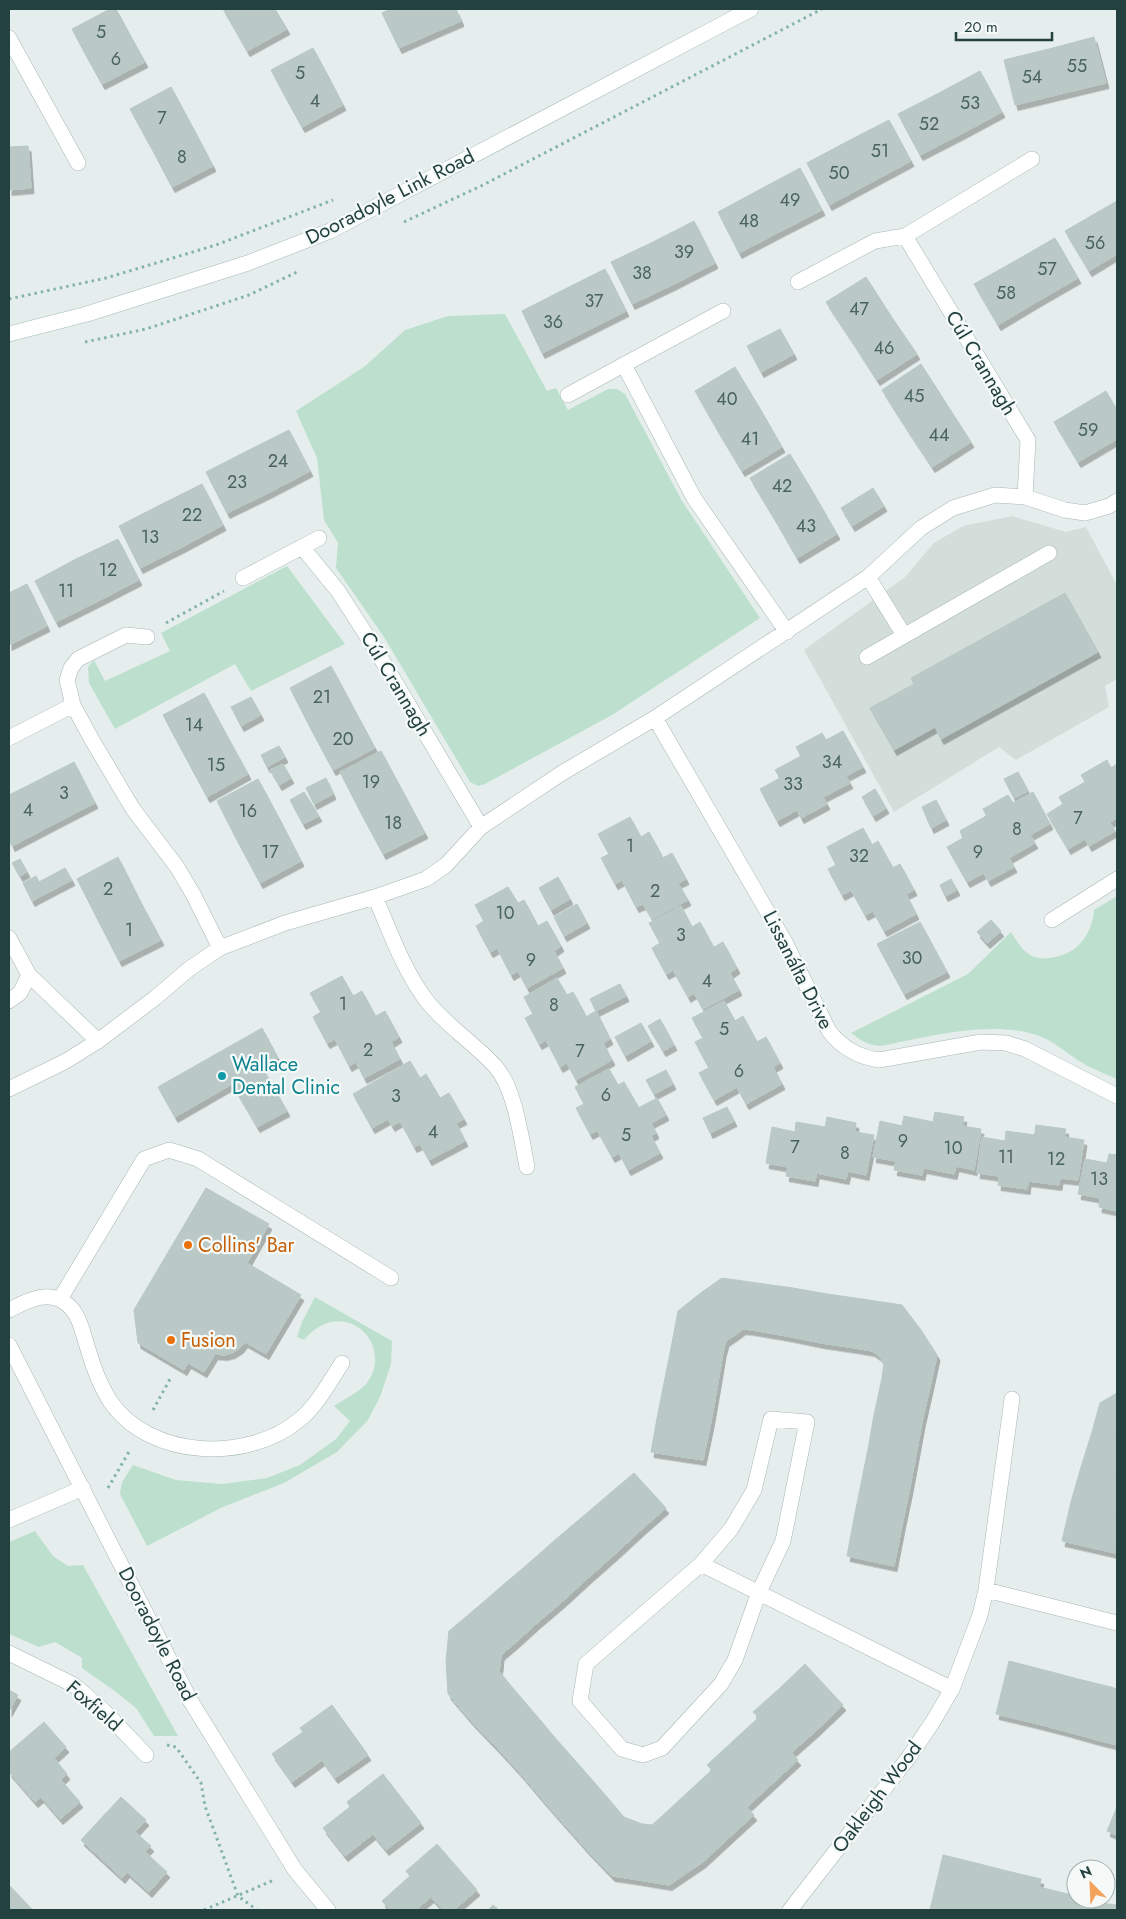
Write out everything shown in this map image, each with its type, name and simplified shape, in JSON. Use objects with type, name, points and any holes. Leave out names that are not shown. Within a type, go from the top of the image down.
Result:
[{"type":"street","name":"Dooradoyle Link Road","points":[[9,334],[87,314],[230,269],[330,231],[752,9]]},
{"type":"street","points":[[9,38],[78,163]]},
{"type":"street","points":[[798,282],[875,241],[905,236],[1032,159]]},
{"type":"street","name":"Cúl Crannagh","points":[[905,236],[1028,440],[1025,497]]},
{"type":"street","points":[[568,395],[723,311]]},
{"type":"street","points":[[624,365],[694,498],[787,632]]},
{"type":"street","points":[[9,1089],[66,1061],[98,1041],[155,998],[189,969],[220,948],[285,923],[375,897],[426,879],[446,865],[481,827],[562,773],[655,718],[787,632],[868,577],[921,528],[953,508],[994,495],[1025,497],[1065,510],[1086,513],[1109,506],[1117,501]]},
{"type":"street","points":[[243,578],[319,538]]},
{"type":"street","name":"Cúl Crannagh","points":[[302,547],[338,592],[376,650],[481,827]]},
{"type":"street","points":[[866,657],[1049,553]]},
{"type":"street","points":[[868,577],[904,635]]},
{"type":"street","points":[[147,637],[126,635],[78,659],[70,668],[67,680],[73,705],[92,740],[133,809],[177,867],[220,948]]},
{"type":"street","points":[[9,738],[73,705]]},
{"type":"street","name":"Lissanálta Drive","points":[[655,718],[751,880],[785,942],[828,1031],[837,1042],[863,1058],[879,1060],[981,1042],[1011,1044],[1025,1049],[1117,1096]]},
{"type":"street","points":[[1052,920],[1117,879]]},
{"type":"street","points":[[375,897],[403,959],[425,999],[436,1012],[495,1066],[504,1078],[527,1167]]},
{"type":"street","points":[[9,938],[29,975],[98,1041]]},
{"type":"street","points":[[9,1001],[20,993],[29,975]]},
{"type":"street","points":[[60,1299],[144,1159],[169,1150],[198,1159],[391,1278]]},
{"type":"street","points":[[9,1310],[31,1299],[46,1295],[60,1299],[68,1305],[75,1313],[96,1373],[110,1401],[125,1420],[142,1432],[168,1443],[206,1449],[238,1448],[270,1440],[300,1420],[323,1392],[342,1363]]},
{"type":"street","name":"Dooradoyle Road","points":[[9,1344],[190,1700],[295,1870],[328,1910]]},
{"type":"street","name":"Oakleigh Wood","points":[[798,1908],[909,1757],[952,1689],[980,1615],[986,1590],[1012,1399]]},
{"type":"street","points":[[771,1419],[807,1422],[783,1541],[759,1592],[735,1660],[721,1684],[662,1748],[643,1755],[622,1749],[580,1701],[586,1664],[701,1564],[731,1530],[754,1490],[771,1419]]},
{"type":"street","points":[[9,1520],[83,1488]]},
{"type":"street","points":[[701,1564],[952,1689]]},
{"type":"street","points":[[986,1590],[1117,1623]]},
{"type":"street","name":"Foxfield","points":[[9,1653],[74,1685],[104,1710],[146,1754]]},
{"type":"path","points":[[9,299],[106,278],[216,245],[341,196]]},
{"type":"path","points":[[147,637],[174,618],[241,582],[243,578]]},
{"type":"path","points":[[146,1754],[164,1744],[176,1747],[201,1783],[204,1806],[238,1896],[257,1910]]},
{"type":"path","points":[[204,1910],[295,1870]]},
{"type":"shaded area","points":[[1012,516],[1066,532],[1086,527],[1117,585],[1117,679],[1105,686],[1109,707],[1016,760],[999,747],[894,812],[804,650],[905,577],[934,543],[963,526]]},
{"type":"green space","points":[[505,314],[547,391],[556,388],[568,410],[608,389],[617,389],[625,394],[682,501],[760,618],[612,715],[485,784],[478,786],[470,782],[384,637],[336,568],[338,543],[324,520],[317,458],[296,411],[364,367],[405,330],[448,316]]},
{"type":"green space","points":[[287,566],[345,644],[251,691],[235,664],[115,729],[89,683],[88,667],[94,660],[105,681],[170,651],[161,633]]},
{"type":"green space","points":[[1117,896],[1117,1079],[1086,1065],[1048,1040],[1030,1033],[987,1029],[942,1034],[880,1046],[864,1042],[851,1033],[968,974],[1011,932],[1023,949],[1035,957],[1049,958],[1071,951],[1077,947],[1087,934],[1093,919],[1094,910]]},
{"type":"green space","points":[[315,1297],[392,1341],[391,1364],[380,1397],[368,1420],[337,1452],[284,1483],[223,1507],[147,1546],[120,1494],[122,1482],[133,1465],[176,1480],[222,1484],[267,1478],[300,1465],[336,1439],[350,1421],[334,1406],[366,1384],[374,1369],[375,1354],[370,1341],[361,1330],[349,1323],[334,1322],[319,1327],[304,1340],[297,1337],[302,1322]]},
{"type":"green space","points":[[35,1531],[53,1556],[68,1566],[83,1565],[178,1736],[154,1736],[136,1708],[82,1668],[82,1658],[55,1642],[39,1647],[9,1634],[9,1542]]},
{"type":"building","points":[[110,9],[116,9],[130,35],[87,57],[72,29]]},
{"type":"building","points":[[223,9],[252,9],[230,21]]},
{"type":"building","points":[[252,9],[275,9],[287,29],[247,51],[230,21]]},
{"type":"building","points":[[391,9],[422,9],[433,33],[399,48],[382,13]]},
{"type":"building","points":[[422,9],[456,9],[461,21],[433,33]]},
{"type":"building","points":[[130,35],[145,62],[102,84],[87,57]]},
{"type":"building","points":[[1094,37],[1106,83],[1060,94],[1049,49]]},
{"type":"building","points":[[313,48],[328,76],[286,98],[271,70]]},
{"type":"building","points":[[1049,49],[1060,94],[1015,105],[1004,60]]},
{"type":"building","points":[[980,71],[1002,112],[961,134],[939,93]]},
{"type":"building","points":[[328,76],[343,105],[302,127],[286,98]]},
{"type":"building","points":[[171,87],[193,128],[152,149],[130,109]]},
{"type":"building","points":[[939,93],[961,134],[920,155],[898,114]]},
{"type":"building","points":[[889,120],[911,161],[870,183],[848,141]]},
{"type":"building","points":[[193,128],[213,166],[172,187],[152,149]]},
{"type":"building","points":[[848,141],[870,183],[829,205],[807,163]]},
{"type":"building","points":[[28,146],[31,188],[9,190],[9,147]]},
{"type":"building","points":[[800,168],[822,210],[781,231],[759,190]]},
{"type":"building","points":[[759,190],[781,231],[739,253],[718,212]]},
{"type":"building","points":[[1117,201],[1117,254],[1089,271],[1065,231]]},
{"type":"building","points":[[694,221],[715,263],[674,284],[653,242]]},
{"type":"building","points":[[1055,238],[1078,278],[1038,301],[1015,261]]},
{"type":"building","points":[[653,242],[674,284],[632,304],[611,262]]},
{"type":"building","points":[[1015,261],[1038,301],[998,325],[974,284]]},
{"type":"building","points":[[605,269],[626,311],[584,332],[563,290]]},
{"type":"building","points":[[866,277],[891,316],[852,341],[826,302]]},
{"type":"building","points":[[563,290],[584,332],[542,353],[522,311]]},
{"type":"building","points":[[891,316],[917,354],[877,380],[852,341]]},
{"type":"building","points":[[780,329],[794,354],[761,372],[747,346]]},
{"type":"building","points":[[921,364],[946,403],[907,429],[882,390]]},
{"type":"building","points":[[735,367],[759,407],[718,431],[695,391]]},
{"type":"building","points":[[1106,391],[1117,410],[1117,439],[1078,462],[1054,422]]},
{"type":"building","points":[[946,403],[971,442],[932,467],[907,429]]},
{"type":"building","points":[[759,407],[782,447],[742,471],[718,431]]},
{"type":"building","points":[[289,430],[310,471],[268,493],[247,451]]},
{"type":"building","points":[[247,451],[268,493],[227,513],[206,472]]},
{"type":"building","points":[[790,454],[814,494],[774,518],[750,478]]},
{"type":"building","points":[[202,484],[223,525],[182,547],[160,505]]},
{"type":"building","points":[[873,488],[884,506],[852,526],[841,508]]},
{"type":"building","points":[[814,494],[837,534],[797,558],[774,518]]},
{"type":"building","points":[[160,505],[182,547],[140,568],[119,526]]},
{"type":"building","points":[[118,539],[139,580],[98,601],[76,559]]},
{"type":"building","points":[[76,559],[98,601],[56,622],[35,581]]},
{"type":"building","points":[[27,584],[47,626],[9,645],[9,593]]},
{"type":"building","points":[[1065,593],[1098,652],[941,739],[935,727],[894,750],[870,708],[914,684],[911,678]]},
{"type":"building","points":[[331,666],[353,707],[311,729],[290,688]]},
{"type":"building","points":[[204,693],[226,734],[185,756],[163,715]]},
{"type":"building","points":[[251,697],[261,715],[241,726],[231,707]]},
{"type":"building","points":[[353,707],[375,748],[333,770],[311,729]]},
{"type":"building","points":[[843,731],[863,767],[846,776],[850,783],[823,797],[796,747],[822,733],[826,740]]},
{"type":"building","points":[[226,734],[248,774],[207,797],[185,756]]},
{"type":"building","points":[[279,746],[285,757],[267,767],[261,755]]},
{"type":"building","points":[[381,751],[403,792],[361,813],[340,772]]},
{"type":"building","points":[[801,756],[827,804],[801,818],[797,810],[777,821],[760,789],[780,778],[775,770]]},
{"type":"building","points":[[1107,760],[1111,768],[1117,764],[1117,818],[1110,822],[1081,775]]},
{"type":"building","points":[[74,762],[95,803],[54,824],[33,783]]},
{"type":"building","points":[[283,764],[291,778],[279,785],[270,770]]},
{"type":"building","points":[[1018,772],[1028,791],[1014,798],[1004,779]]},
{"type":"building","points":[[326,778],[333,794],[314,804],[306,788]]},
{"type":"building","points":[[258,779],[280,820],[238,842],[217,801]]},
{"type":"building","points":[[1085,782],[1115,831],[1089,846],[1085,839],[1068,849],[1047,814],[1063,804],[1059,797]]},
{"type":"building","points":[[33,783],[54,824],[12,846],[9,839],[9,795]]},
{"type":"building","points":[[875,789],[886,808],[873,816],[862,797]]},
{"type":"building","points":[[304,792],[311,803],[296,811],[290,800]]},
{"type":"building","points":[[403,792],[425,833],[383,854],[361,813]]},
{"type":"building","points":[[1033,792],[1050,824],[1030,835],[1035,843],[1009,858],[983,809],[1008,795],[1013,803]]},
{"type":"building","points":[[936,800],[946,820],[931,828],[922,807]]},
{"type":"building","points":[[311,803],[319,816],[303,824],[296,811]]},
{"type":"building","points":[[986,816],[1014,867],[988,881],[984,873],[967,882],[947,847],[963,838],[960,831]]},
{"type":"building","points":[[630,817],[641,837],[649,832],[663,858],[615,884],[601,858],[609,854],[598,834]]},
{"type":"building","points":[[280,820],[301,861],[260,883],[238,842]]},
{"type":"building","points":[[863,828],[872,845],[878,841],[893,868],[842,895],[828,869],[836,865],[827,847]]},
{"type":"building","points":[[672,853],[686,879],[678,883],[688,900],[652,919],[643,904],[636,907],[622,880]]},
{"type":"building","points":[[118,857],[139,899],[98,920],[77,879]]},
{"type":"building","points":[[20,859],[27,872],[20,876],[12,863]]},
{"type":"building","points":[[900,864],[914,890],[906,894],[916,914],[884,931],[873,911],[865,915],[851,890]]},
{"type":"building","points":[[65,868],[72,880],[45,894],[39,882]]},
{"type":"building","points":[[36,876],[45,894],[32,901],[23,883]]},
{"type":"building","points":[[558,877],[570,899],[551,910],[539,888]]},
{"type":"building","points":[[951,879],[957,890],[945,896],[940,885]]},
{"type":"building","points":[[508,887],[518,903],[524,900],[538,926],[490,952],[476,926],[484,921],[475,905]]},
{"type":"building","points":[[139,899],[161,940],[119,961],[98,920]]},
{"type":"building","points":[[577,904],[587,923],[564,936],[554,917]]},
{"type":"building","points":[[681,906],[692,927],[700,922],[714,948],[666,974],[652,948],[660,943],[649,923]]},
{"type":"building","points":[[991,920],[1001,931],[987,943],[977,932]]},
{"type":"building","points":[[547,921],[561,946],[554,951],[563,968],[527,988],[518,971],[511,975],[497,948]]},
{"type":"building","points":[[920,922],[947,972],[904,994],[877,944]]},
{"type":"building","points":[[723,942],[737,968],[730,973],[739,990],[703,1009],[694,993],[688,997],[673,970]]},
{"type":"building","points":[[342,976],[353,996],[362,991],[376,1017],[327,1043],[313,1017],[321,1012],[310,993]]},
{"type":"building","points":[[557,978],[567,995],[573,992],[587,1018],[539,1044],[525,1018],[533,1014],[524,997]]},
{"type":"building","points":[[620,984],[626,996],[596,1011],[590,999]]},
{"type":"building","points":[[724,1001],[735,1021],[743,1016],[757,1042],[709,1068],[695,1042],[703,1038],[692,1018]]},
{"type":"building","points":[[385,1011],[399,1037],[391,1042],[400,1059],[364,1078],[356,1062],[349,1066],[335,1039]]},
{"type":"building","points":[[596,1011],[610,1039],[603,1043],[612,1060],[576,1080],[567,1063],[560,1067],[546,1040]]},
{"type":"building","points":[[660,1019],[667,1032],[656,1039],[648,1026]]},
{"type":"building","points":[[641,1023],[651,1041],[625,1056],[615,1037]]},
{"type":"building","name":"Wallace Dental Clinic","points":[[262,1028],[278,1058],[262,1067],[287,1111],[257,1127],[232,1084],[175,1117],[158,1087]]},
{"type":"building","points":[[667,1032],[674,1045],[663,1051],[656,1039]]},
{"type":"building","points":[[766,1037],[780,1063],[773,1067],[782,1084],[746,1104],[737,1087],[714,1100],[699,1073]]},
{"type":"building","points":[[410,1061],[420,1078],[426,1074],[440,1098],[392,1126],[388,1119],[372,1128],[353,1094]]},
{"type":"building","points":[[609,1069],[618,1085],[624,1082],[639,1108],[590,1134],[576,1108],[584,1104],[575,1087]]},
{"type":"building","points":[[666,1070],[673,1084],[654,1094],[646,1080]]},
{"type":"building","points":[[449,1093],[464,1119],[456,1123],[465,1141],[429,1160],[420,1144],[414,1147],[400,1121]]},
{"type":"building","points":[[657,1098],[666,1115],[651,1123],[656,1133],[651,1136],[660,1153],[628,1170],[619,1153],[612,1157],[597,1130]]},
{"type":"building","points":[[727,1107],[734,1121],[710,1133],[703,1118]]},
{"type":"building","points":[[935,1112],[964,1117],[962,1126],[981,1129],[974,1170],[956,1166],[954,1174],[924,1168]]},
{"type":"building","points":[[904,1116],[933,1122],[922,1175],[894,1170],[896,1161],[873,1157],[880,1121],[902,1126]]},
{"type":"building","points":[[827,1117],[856,1123],[855,1132],[874,1135],[866,1175],[848,1171],[846,1179],[816,1173]]},
{"type":"building","points":[[796,1122],[825,1127],[815,1181],[786,1176],[788,1167],[766,1163],[772,1127],[795,1132]]},
{"type":"building","points":[[1036,1125],[1066,1129],[1064,1137],[1084,1140],[1078,1180],[1060,1178],[1059,1185],[1028,1181]]},
{"type":"building","points":[[1006,1131],[1035,1135],[1027,1189],[998,1185],[999,1176],[977,1173],[982,1137],[1005,1141]]},
{"type":"building","points":[[1109,1154],[1117,1155],[1117,1211],[1099,1207],[1100,1198],[1078,1194],[1085,1159],[1107,1163]]},
{"type":"building","points":[[206,1188],[269,1224],[247,1263],[301,1295],[266,1354],[245,1342],[232,1353],[224,1355],[215,1354],[204,1372],[188,1363],[184,1370],[138,1343],[134,1310]]},
{"type":"building","points":[[722,1278],[757,1283],[752,1330],[743,1329],[735,1335],[702,1292]]},
{"type":"building","points":[[757,1283],[793,1288],[787,1336],[752,1330]]},
{"type":"building","points":[[793,1288],[827,1294],[821,1343],[787,1336]]},
{"type":"building","points":[[702,1292],[735,1335],[726,1341],[723,1352],[672,1343],[678,1311]]},
{"type":"building","points":[[827,1294],[862,1299],[855,1348],[821,1343]]},
{"type":"building","points":[[862,1299],[902,1305],[921,1330],[879,1356],[872,1351],[855,1348]]},
{"type":"building","points":[[921,1330],[937,1355],[930,1387],[882,1378],[884,1363],[879,1356]]},
{"type":"building","points":[[672,1343],[723,1352],[717,1388],[665,1378]]},
{"type":"building","points":[[665,1378],[717,1388],[711,1422],[658,1413]]},
{"type":"building","points":[[882,1378],[930,1387],[922,1422],[874,1415]]},
{"type":"building","points":[[1117,1393],[1117,1439],[1092,1432],[1100,1403]]},
{"type":"building","points":[[658,1413],[711,1422],[703,1460],[651,1452]]},
{"type":"building","points":[[874,1415],[922,1422],[916,1455],[868,1449]]},
{"type":"building","points":[[1092,1432],[1117,1439],[1117,1477],[1081,1467]]},
{"type":"building","points":[[868,1449],[916,1455],[909,1492],[861,1484]]},
{"type":"building","points":[[1081,1467],[1117,1477],[1117,1513],[1071,1502]]},
{"type":"building","points":[[634,1473],[666,1508],[640,1531],[608,1495]]},
{"type":"building","points":[[861,1484],[909,1492],[902,1525],[854,1518]]},
{"type":"building","points":[[608,1495],[640,1531],[614,1555],[581,1518]]},
{"type":"building","points":[[1071,1502],[1117,1513],[1115,1553],[1062,1541]]},
{"type":"building","points":[[581,1518],[614,1555],[588,1578],[555,1540]]},
{"type":"building","points":[[854,1518],[902,1525],[894,1566],[847,1556]]},
{"type":"building","points":[[555,1540],[588,1578],[563,1601],[529,1563]]},
{"type":"building","points":[[529,1563],[563,1601],[536,1624],[503,1585]]},
{"type":"building","points":[[503,1585],[536,1624],[514,1644],[480,1605]]},
{"type":"building","points":[[480,1605],[514,1644],[501,1655],[500,1666],[446,1661],[449,1631]]},
{"type":"building","points":[[446,1661],[500,1666],[499,1671],[512,1687],[471,1721],[448,1694]]},
{"type":"building","points":[[1009,1661],[1048,1671],[1034,1723],[996,1714]]},
{"type":"building","points":[[805,1664],[843,1705],[818,1729],[780,1688]]},
{"type":"building","points":[[1048,1671],[1078,1679],[1065,1731],[1034,1723]]},
{"type":"building","points":[[1078,1679],[1111,1687],[1097,1740],[1065,1731]]},
{"type":"building","points":[[512,1687],[536,1715],[498,1749],[471,1721]]},
{"type":"building","points":[[1111,1687],[1117,1689],[1117,1745],[1097,1740]]},
{"type":"building","points":[[780,1688],[818,1729],[791,1753],[753,1712]]},
{"type":"building","points":[[9,1690],[18,1695],[9,1711]]},
{"type":"building","points":[[332,1705],[368,1755],[335,1778],[322,1760],[292,1782],[272,1754],[303,1732],[300,1728]]},
{"type":"building","points":[[536,1715],[557,1740],[520,1773],[498,1749]]},
{"type":"building","points":[[758,1718],[798,1760],[771,1785],[732,1742]]},
{"type":"building","points":[[44,1722],[66,1747],[54,1758],[67,1774],[61,1780],[80,1802],[60,1819],[41,1797],[35,1802],[9,1772],[9,1752]]},
{"type":"building","points":[[557,1740],[580,1766],[542,1799],[520,1773]]},
{"type":"building","points":[[732,1742],[771,1785],[747,1807],[707,1765]]},
{"type":"building","points":[[580,1766],[601,1790],[563,1823],[542,1799]]},
{"type":"building","points":[[712,1770],[754,1815],[730,1837],[688,1792]]},
{"type":"building","points":[[383,1774],[421,1823],[386,1850],[373,1834],[345,1856],[323,1828],[350,1807],[347,1802]]},
{"type":"building","points":[[601,1790],[624,1817],[587,1850],[563,1823]]},
{"type":"building","points":[[688,1792],[730,1837],[703,1862],[661,1817]]},
{"type":"building","points":[[121,1797],[146,1820],[135,1832],[151,1846],[145,1852],[167,1872],[149,1892],[127,1872],[122,1878],[81,1840]]},
{"type":"building","points":[[1117,1807],[1117,1835],[1107,1831]]},
{"type":"building","points":[[624,1817],[642,1824],[633,1879],[612,1876],[587,1850]]},
{"type":"building","points":[[661,1817],[703,1862],[669,1885],[633,1879],[642,1824],[652,1825]]},
{"type":"building","points":[[437,1844],[477,1890],[454,1910],[443,1910],[431,1897],[416,1910],[390,1910],[382,1901],[410,1876],[406,1871]]},
{"type":"building","points":[[943,1855],[972,1862],[960,1910],[930,1910]]},
{"type":"building","points":[[972,1862],[1007,1871],[997,1910],[960,1910]]},
{"type":"building","points":[[1007,1871],[1041,1879],[1033,1910],[997,1910]]},
{"type":"building","points":[[9,1885],[28,1905],[22,1910],[9,1910]]},
{"type":"building","points":[[1039,1887],[1066,1894],[1066,1909],[1072,1909],[1072,1910],[1033,1910]]},
{"type":"building","points":[[28,1905],[33,1910],[22,1910]]},
{"type":"building","points":[[493,1905],[499,1910],[488,1910]]},
{"type":"building","points":[[1072,1909],[1107,1909],[1107,1910]]},
{"type":"place","name":"Wallace Dental Clinic","points":[[222,1076]]},
{"type":"place","name":"Collins' Bar","points":[[188,1245]]},
{"type":"place","name":"Fusion","points":[[171,1340]]}]
